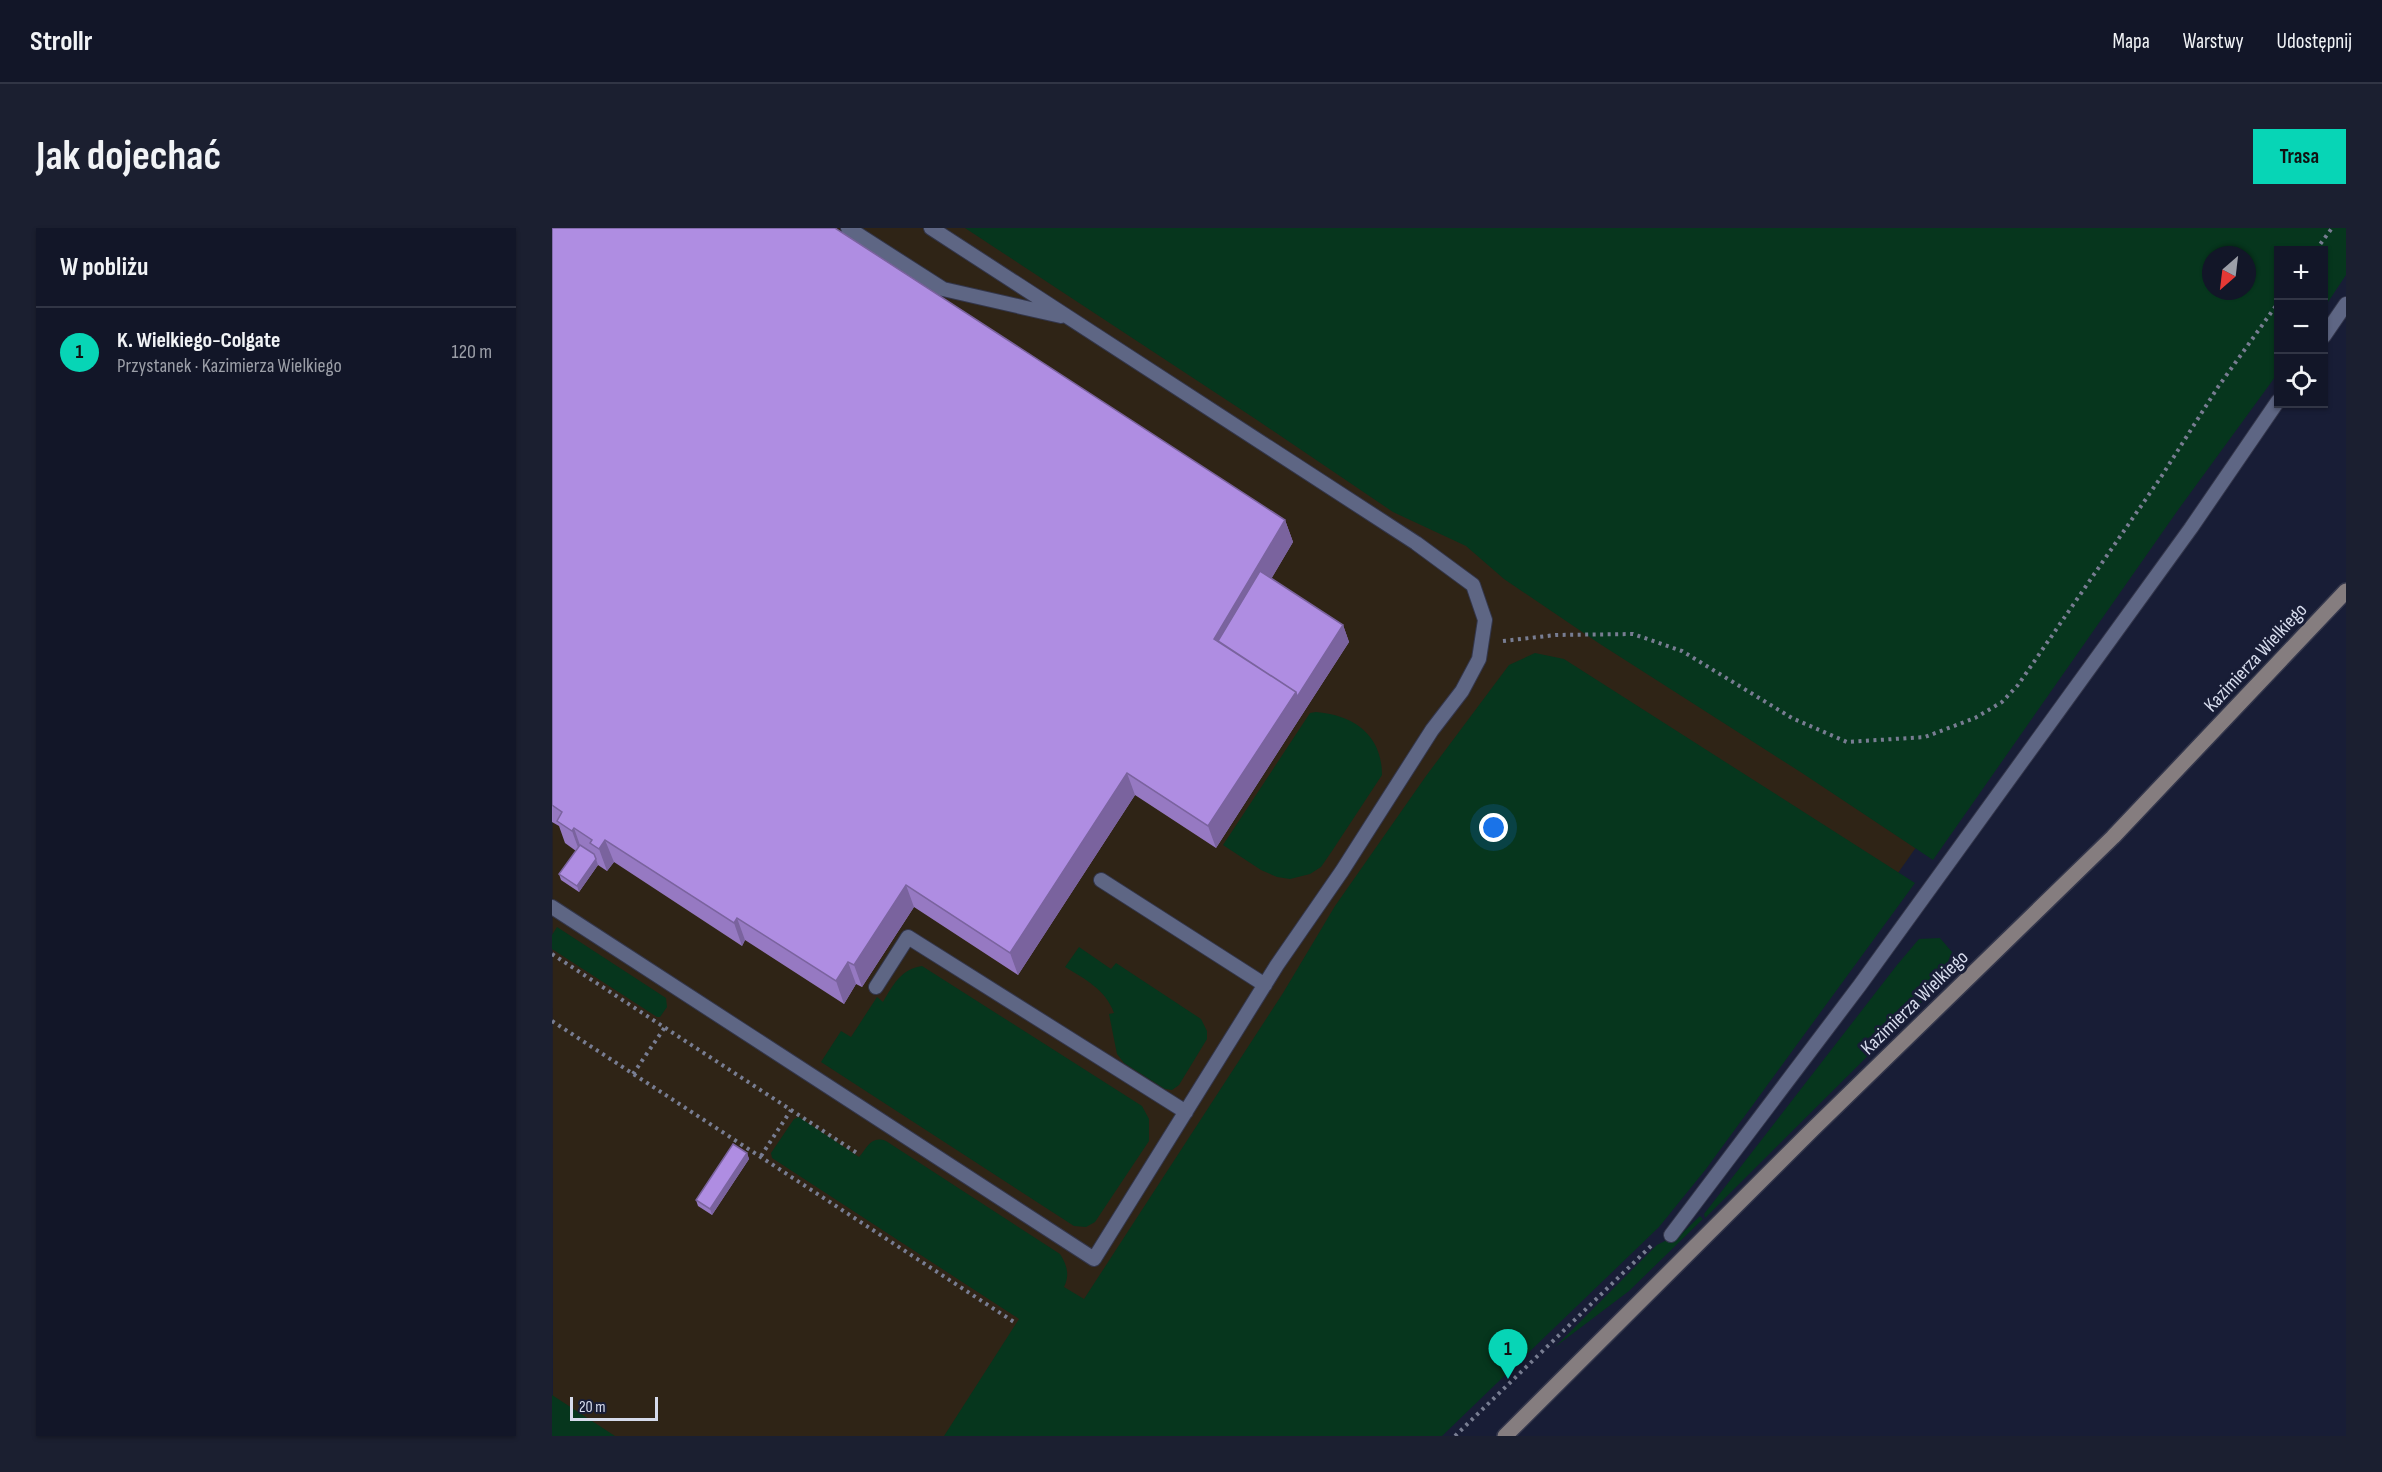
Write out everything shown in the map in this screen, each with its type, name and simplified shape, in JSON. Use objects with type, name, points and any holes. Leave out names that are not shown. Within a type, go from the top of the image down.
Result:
[{"type":"street","name":"Kazimierza Wielkiego","points":[[1505,1436],[1804,1137],[2113,837],[2346,591]]},
{"type":"lane","points":[[848,228],[943,289],[1071,319]]},
{"type":"lane","points":[[552,907],[1094,1259],[1265,985],[1432,730],[1462,690],[1479,659],[1485,620],[1473,585],[1416,543],[931,228]]},
{"type":"lane","points":[[2328,330],[2346,304]]},
{"type":"lane","points":[[1671,1235],[1860,985],[2191,528],[2274,407]]},
{"type":"lane","points":[[1101,880],[1265,985]]},
{"type":"lane","points":[[876,987],[908,937],[1186,1112]]},
{"type":"path","points":[[2319,246],[2332,228]]},
{"type":"path","points":[[1481,644],[1556,635],[1633,634],[1683,651],[1792,718],[1847,742],[1925,737],[1975,718],[2002,702],[2018,685],[2161,477],[2218,387],[2274,309]]},
{"type":"path","points":[[552,954],[857,1153]]},
{"type":"path","points":[[552,1021],[1014,1322]]},
{"type":"path","points":[[633,1074],[665,1027]]},
{"type":"path","points":[[761,1156],[791,1110]]},
{"type":"path","points":[[1455,1436],[1664,1234],[1671,1235]]},
{"type":"shaded area","points":[[552,228],[2346,228],[2346,242],[2328,249],[2328,246],[2274,246],[2274,257],[2256,290],[2256,246],[2202,246],[2202,300],[2251,300],[2071,627],[1860,927],[1352,1436],[553,1436]]},
{"type":"green space","points":[[965,228],[2346,228],[2346,275],[2328,302],[2328,246],[2274,246],[2274,378],[2178,510],[1933,860],[1600,644],[1504,579],[1466,546],[1393,512]]},
{"type":"green space","points":[[1535,653],[1564,659],[1915,883],[1706,1169],[1659,1227],[1442,1436],[944,1436],[1019,1319],[772,1158],[771,1153],[794,1119],[799,1117],[859,1157],[873,1141],[886,1141],[1060,1254],[1067,1270],[1064,1287],[1084,1299],[1283,993],[1335,906],[1426,776],[1509,665]]},
{"type":"green space","points":[[1310,713],[1342,717],[1363,730],[1377,749],[1382,775],[1321,867],[1310,874],[1290,879],[1277,877],[1261,870],[1223,845]]},
{"type":"green space","points":[[557,927],[666,998],[667,1007],[660,1017],[552,949],[552,935]]},
{"type":"green space","points":[[1940,938],[1952,952],[1943,974],[1930,994],[1705,1218],[1704,1214],[1897,965],[1919,939]]},
{"type":"green space","points":[[1079,947],[1111,969],[1116,963],[1201,1019],[1207,1031],[1207,1039],[1179,1085],[1172,1090],[1165,1089],[1124,1063],[1117,1054],[1109,1014],[1114,1013],[1106,998],[1094,986],[1065,967]]},
{"type":"green space","points":[[922,966],[1142,1106],[1149,1119],[1149,1141],[1095,1222],[1086,1227],[1074,1226],[821,1062],[841,1031],[851,1037],[877,997],[883,1002],[903,974]]},
{"type":"green space","points":[[1700,1216],[1703,1219],[1629,1291],[1555,1347],[1657,1245],[1667,1240],[1673,1242]]},
{"type":"green space","points":[[552,1395],[615,1436],[552,1436]]},
{"type":"building","points":[[552,228],[835,228],[1285,520],[1214,639],[1296,692],[1208,826],[1127,773],[1010,953],[906,885],[854,965],[848,962],[836,981],[737,918],[734,923],[605,840],[599,849],[590,843],[592,840],[574,828],[572,831],[557,821],[562,812],[552,805]]},
{"type":"building","points":[[1260,571],[1343,625],[1297,697],[1296,692],[1218,641]]},
{"type":"building","points":[[580,845],[594,854],[596,859],[577,886],[559,874]]},
{"type":"building","points":[[733,1144],[747,1153],[710,1209],[696,1200]]},
{"type":"place","name":"K. Wielkiego-Colgate","points":[[1508,1379]]}]
